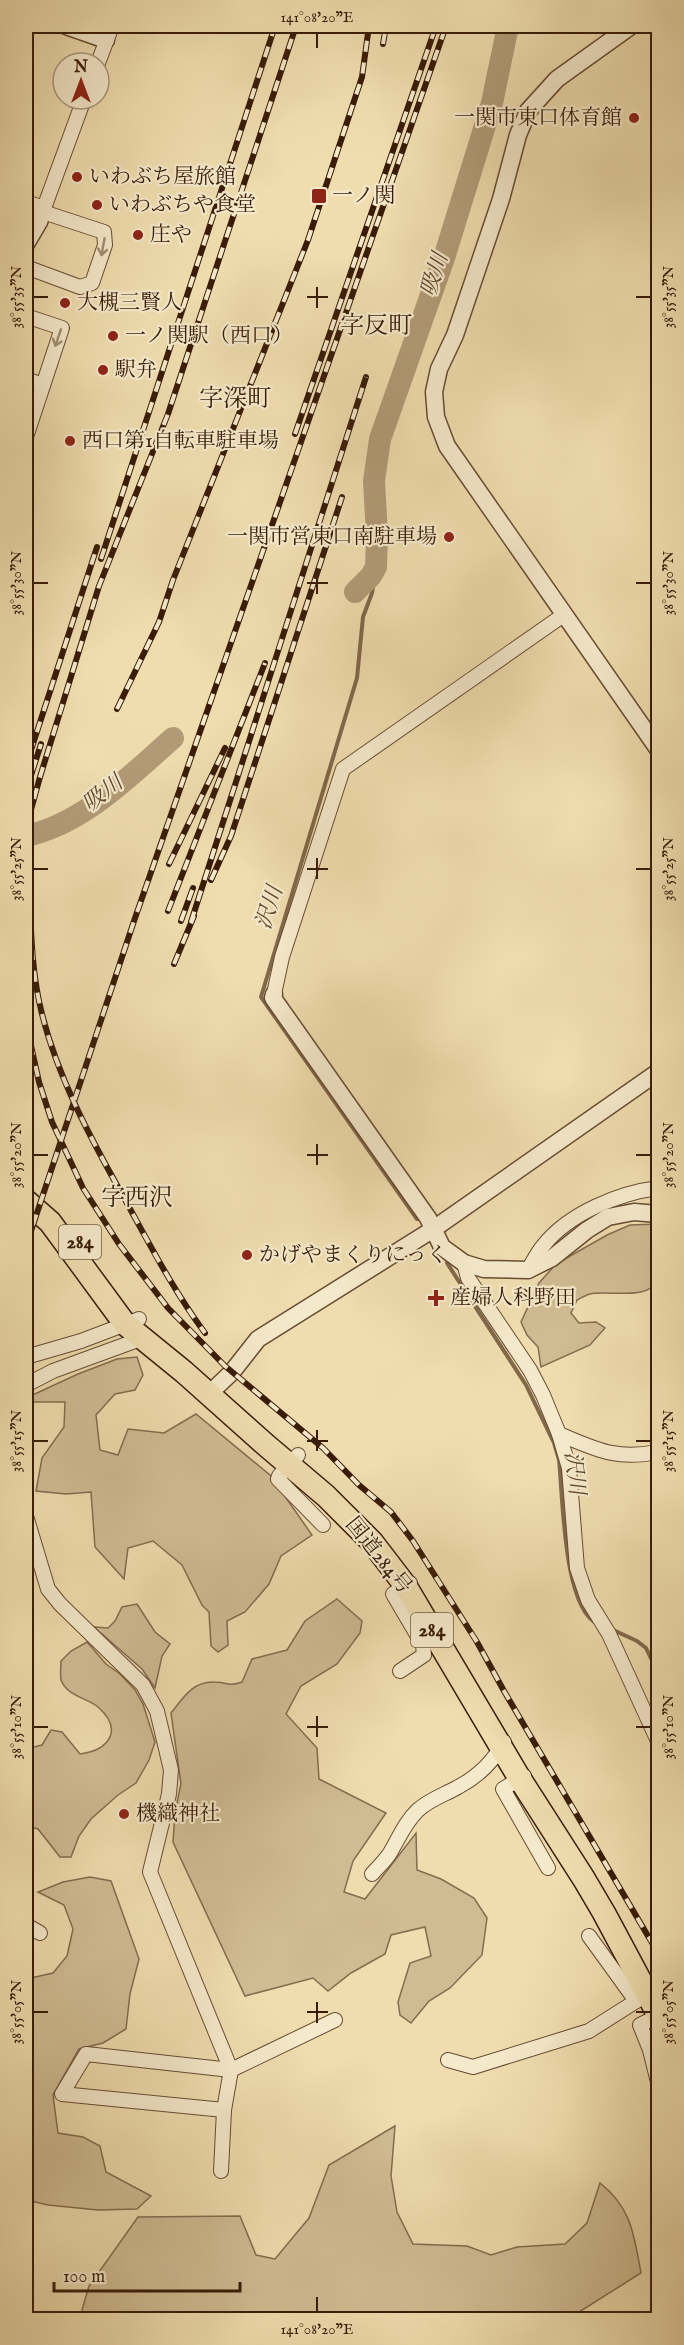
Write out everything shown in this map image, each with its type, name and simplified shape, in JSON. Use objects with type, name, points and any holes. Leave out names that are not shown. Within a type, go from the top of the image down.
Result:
[{"type":"highway","name":"国道284号","points":[[26,1185],[67,1223],[140,1329]]},
{"type":"highway","name":"国道284号","points":[[26,1201],[50,1222],[140,1329],[294,1460],[410,1583],[604,1912],[650,1994],[658,2015]]},
{"type":"street","points":[[66,26],[109,33],[102,51]]},
{"type":"street","points":[[631,26],[557,79],[528,111],[518,135],[501,199],[463,312],[439,369],[434,392],[436,417],[447,446],[658,748]]},
{"type":"street","points":[[26,244],[44,210],[80,111]]},
{"type":"street","points":[[26,202],[104,232],[105,245],[92,283],[80,287],[26,267]]},
{"type":"street","points":[[26,316],[62,328],[26,437]]},
{"type":"street","points":[[26,379],[43,385]]},
{"type":"street","points":[[565,614],[343,769],[282,957],[273,998],[428,1218],[442,1248],[464,1263],[484,1269],[528,1270],[552,1258],[587,1230],[608,1217],[634,1212],[658,1214]]},
{"type":"street","points":[[212,1391],[232,1372],[258,1340],[432,1230],[658,1072]]},
{"type":"street","points":[[528,1270],[543,1245],[563,1227],[592,1208],[616,1197],[658,1188]]},
{"type":"street","points":[[464,1263],[468,1278],[530,1370],[559,1434],[569,1468],[576,1568],[588,1600],[609,1634],[658,1741]]},
{"type":"street","points":[[26,1357],[81,1341],[140,1329]]},
{"type":"street","points":[[26,1386],[140,1329]]},
{"type":"street","points":[[559,1434],[610,1454],[639,1456],[658,1452]]},
{"type":"street","points":[[294,1460],[278,1479],[323,1525]]},
{"type":"street","points":[[26,1516],[48,1589],[60,1604],[142,1685],[157,1711],[171,1770],[169,1794],[150,1872],[231,2070],[224,2110],[222,2171]]},
{"type":"street","points":[[400,1671],[424,1655],[423,1645],[393,1594],[410,1583]]},
{"type":"street","points":[[372,1874],[389,1854],[415,1813],[427,1802],[476,1776],[491,1763],[504,1743]]},
{"type":"street","points":[[524,1776],[503,1789],[548,1868]]},
{"type":"street","points":[[26,1925],[40,1933]]},
{"type":"street","points":[[448,2060],[473,2067],[508,2058],[537,2046],[589,2031],[650,1994],[589,1936]]},
{"type":"street","points":[[658,2015],[640,2025],[650,2050],[658,2082]]},
{"type":"street","points":[[224,2110],[62,2094],[86,2054],[231,2070],[335,2020]]},
{"type":"shaded area","points":[[658,1224],[658,1280],[653,1286],[637,1293],[598,1293],[577,1300],[571,1313],[579,1323],[596,1322],[605,1328],[590,1345],[541,1367],[538,1347],[527,1335],[521,1322],[539,1283],[556,1264],[607,1235],[630,1225]]},
{"type":"shaded area","points":[[137,1357],[143,1375],[135,1390],[115,1394],[96,1415],[100,1450],[118,1455],[128,1429],[164,1433],[196,1414],[270,1475],[312,1535],[281,1556],[269,1584],[245,1612],[227,1621],[228,1645],[218,1652],[211,1646],[209,1612],[202,1605],[182,1565],[153,1541],[128,1548],[124,1579],[95,1547],[91,1492],[66,1494],[36,1491],[42,1458],[64,1427],[65,1402],[26,1402],[26,1398],[117,1359]]},
{"type":"shaded area","points":[[337,1599],[362,1621],[360,1633],[337,1664],[301,1686],[286,1714],[317,1748],[319,1779],[386,1813],[353,1861],[344,1892],[365,1899],[416,1833],[417,1870],[441,1879],[474,1898],[487,1918],[482,1955],[450,1988],[429,2001],[411,2023],[400,2015],[398,2002],[410,1963],[431,1956],[425,1927],[391,1935],[385,1954],[351,1973],[328,1991],[313,1978],[245,1996],[173,1842],[175,1812],[181,1784],[171,1713],[194,1687],[200,1684],[242,1682],[252,1659],[287,1650],[305,1621]]},
{"type":"shaded area","points":[[137,1604],[155,1632],[170,1644],[162,1656],[155,1688],[142,1669],[94,1627],[108,1628],[115,1621],[122,1607]]},
{"type":"shaded area","points":[[87,1642],[106,1664],[120,1674],[135,1690],[143,1704],[155,1742],[149,1760],[136,1783],[118,1795],[91,1819],[79,1836],[71,1857],[60,1857],[38,1829],[26,1826],[26,1749],[42,1745],[51,1730],[62,1732],[80,1754],[99,1748],[110,1738],[110,1723],[106,1715],[98,1707],[68,1690],[61,1680],[61,1661],[71,1651]]},
{"type":"shaded area","points":[[90,1877],[111,1881],[139,1959],[130,1994],[126,2029],[103,2043],[79,2049],[53,2095],[58,2133],[83,2137],[100,2146],[106,2172],[151,2196],[137,2209],[98,2210],[48,2205],[26,2200],[26,1979],[53,1973],[67,1956],[73,1929],[64,1905],[38,1892],[63,1882]]},
{"type":"shaded area","points":[[395,2126],[391,2176],[397,2212],[413,2244],[467,2246],[491,2255],[517,2247],[565,2244],[587,2223],[600,2183],[619,2202],[625,2213],[633,2235],[641,2273],[568,2319],[87,2319],[82,2310],[89,2286],[138,2217],[240,2216],[256,2255],[275,2259],[309,2218],[329,2165]]},
{"type":"waterway","name":"吸川","points":[[355,592],[371,576],[376,567],[374,481],[380,439],[444,258],[492,103],[508,26]]},
{"type":"waterway","name":"沢川","points":[[376,567],[372,593],[363,617],[357,678],[261,997],[417,1219]]},
{"type":"waterway","name":"吸川","points":[[26,836],[47,830],[86,809],[123,782],[173,738]]},
{"type":"waterway","name":"沢川","points":[[447,1263],[526,1385],[554,1443],[559,1460],[571,1575],[586,1614],[598,1624]]},
{"type":"waterway","name":"沢川","points":[[611,1629],[637,1641],[646,1648],[658,1673]]},
{"type":"railway","points":[[101,559],[275,26]]},
{"type":"railway","points":[[26,842],[29,817],[40,777],[99,586],[168,414],[296,26]]},
{"type":"railway","points":[[117,709],[159,622],[173,580],[308,240],[362,77],[369,26]]},
{"type":"railway","points":[[383,44],[386,26]]},
{"type":"railway","points":[[295,434],[436,26]]},
{"type":"railway","points":[[26,1246],[134,921],[446,26]]},
{"type":"railway","points":[[191,922],[366,377]]},
{"type":"railway","points":[[211,880],[231,836],[342,497]]},
{"type":"railway","points":[[30,753],[97,547]]},
{"type":"railway","points":[[168,911],[265,663]]},
{"type":"railway","points":[[26,791],[41,744]]},
{"type":"railway","points":[[169,864],[225,748]]},
{"type":"railway","points":[[29,883],[36,982],[42,1014],[66,1085],[76,1108],[152,1249],[205,1333]]},
{"type":"railway","points":[[181,921],[193,888]]},
{"type":"railway","points":[[174,964],[194,916]]},
{"type":"railway","points":[[26,1023],[39,1082],[52,1122],[83,1188],[119,1244],[168,1308],[225,1366],[323,1448],[359,1485],[391,1512],[413,1541],[477,1642],[658,1953]]},
{"type":"place","name":"一関市東口体育館","points":[[634,118]]},
{"type":"place","name":"いわぶち屋旅館","points":[[77,177]]},
{"type":"place","name":"一ノ関","points":[[319,196]]},
{"type":"place","name":"いわぶちや食堂","points":[[97,205]]},
{"type":"place","name":"庄や","points":[[138,235]]},
{"type":"place","name":"大槻三賢人","points":[[65,303]]},
{"type":"place","name":"一ノ関駅（西口）","points":[[113,336]]},
{"type":"place","name":"駅弁","points":[[103,370]]},
{"type":"place","name":"西口第1自転車駐車場","points":[[70,441]]},
{"type":"place","name":"一関市営東口南駐車場","points":[[449,537]]},
{"type":"place","name":"かげやまくりにっく","points":[[247,1255]]},
{"type":"place","name":"産婦人科野田","points":[[436,1298]]},
{"type":"place","name":"機織神社","points":[[124,1814]]},
{"type":"district","name":"字反町","points":[[376,326]]},
{"type":"district","name":"字深町","points":[[235,399]]},
{"type":"district","name":"字西沢","points":[[137,1198]]}]
